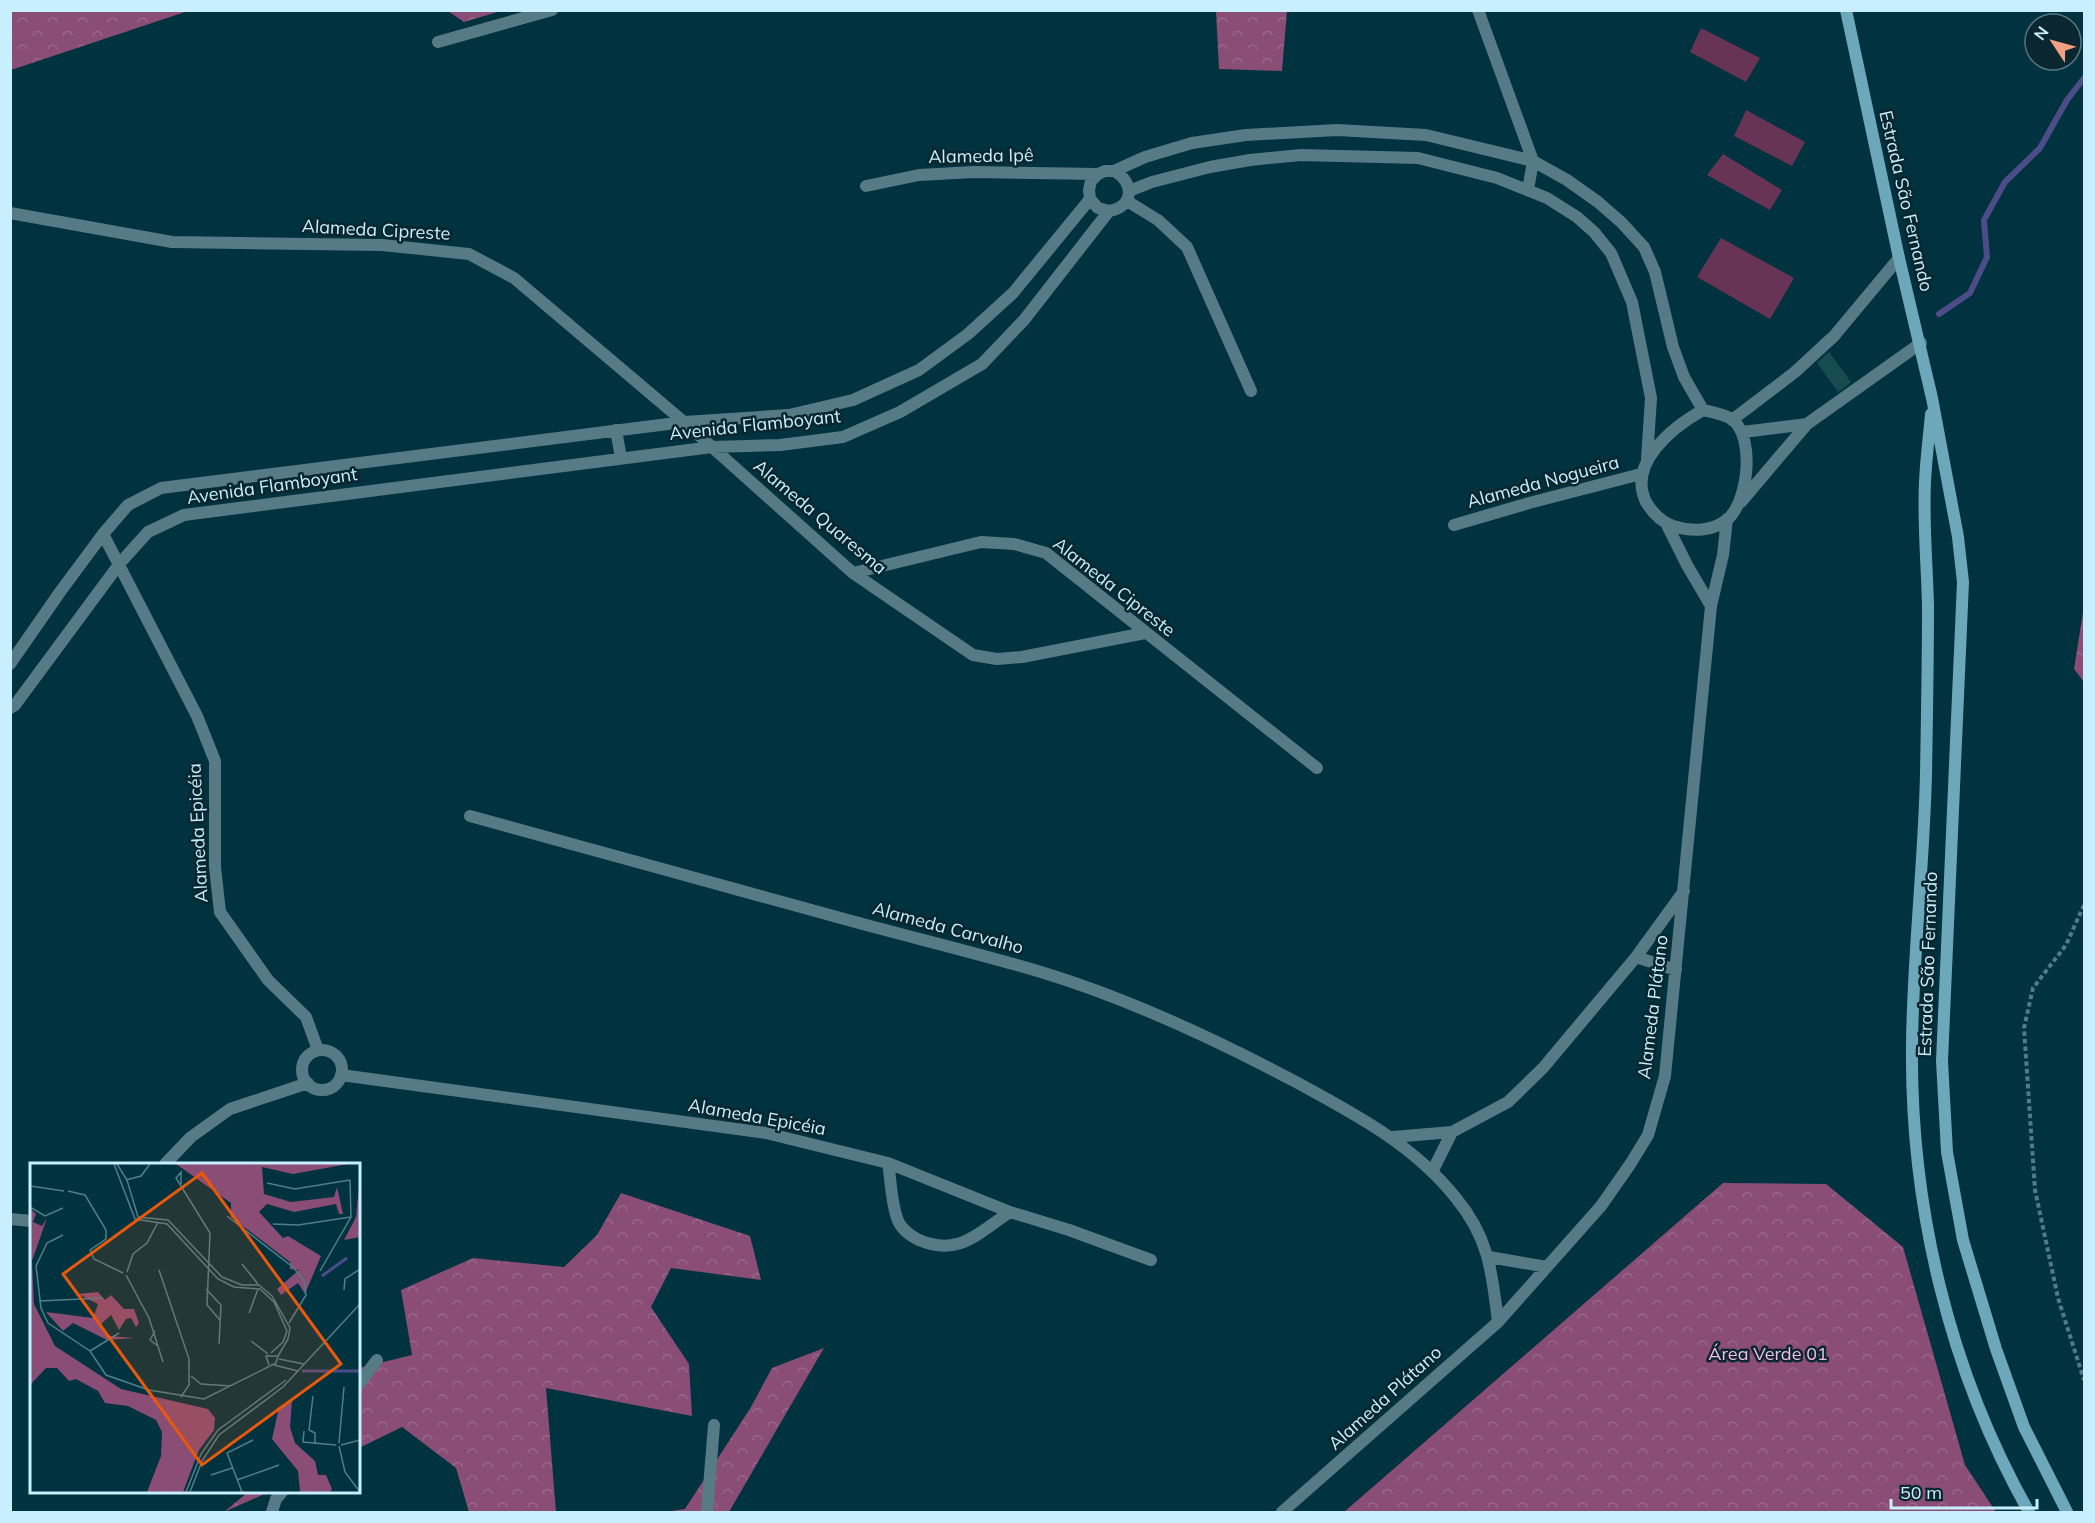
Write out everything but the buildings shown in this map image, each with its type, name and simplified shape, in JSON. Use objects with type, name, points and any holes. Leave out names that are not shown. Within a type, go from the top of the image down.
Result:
[{"type":"main road","name":"Estrada São Fernando","points":[[1846,10],[1899,258],[1921,343],[1958,537],[1963,582],[1942,1061],[1947,1152],[1963,1240],[1996,1349],[2024,1427],[2067,1512]]},
{"type":"main road","name":"Estrada São Fernando","points":[[1932,398],[1925,483],[1928,667],[1925,792],[1912,1044],[1915,1144],[1925,1220],[1940,1285],[1969,1387],[2007,1474],[2029,1512]]},
{"type":"street","points":[[438,42],[552,10]]},
{"type":"street","points":[[1478,10],[1533,161],[1528,190]]},
{"type":"street","points":[[1098,174],[1114,171],[1192,142],[1245,135],[1337,130],[1426,135],[1533,161],[1567,180],[1598,202],[1644,247],[1655,272],[1673,347],[1684,377],[1702,410]]},
{"type":"street","name":"Avenida Flamboyant","points":[[10,708],[15,705],[120,563],[148,532],[184,514],[712,447],[780,445],[843,437],[910,406],[982,364],[1024,320],[1109,211],[1120,208],[1128,196],[1152,182],[1210,167],[1250,160],[1301,155],[1418,159],[1497,177],[1547,198],[1577,217],[1594,232],[1611,253],[1632,302],[1644,353],[1651,398],[1647,459]]},
{"type":"street","points":[[1114,171],[1122,175],[1127,182],[1128,196],[1187,247],[1251,392]]},
{"type":"street","name":"Alameda Ipê","points":[[866,186],[919,175],[974,172],[1098,174]]},
{"type":"street","name":"Avenida Flamboyant","points":[[10,663],[103,534],[128,505],[161,488],[684,422],[789,415],[853,400],[919,370],[968,334],[1012,292],[1090,199],[1091,181],[1098,174]]},
{"type":"street","points":[[1090,199],[1098,208],[1109,211]]},
{"type":"street","name":"Alameda Cipreste","points":[[10,213],[172,242],[382,245],[469,254],[514,278],[684,422]]},
{"type":"street","points":[[1732,420],[1795,372],[1834,336],[1899,258]]},
{"type":"street","points":[[1666,524],[1686,530],[1706,530],[1727,519],[1807,424],[1921,343]]},
{"type":"street","points":[[1711,606],[1666,524],[1651,510],[1645,498],[1641,474],[1647,459],[1672,431],[1702,410],[1732,420],[1743,432],[1747,462],[1743,488],[1736,508]]},
{"type":"street","name":"Alameda Quaresma","points":[[684,422],[854,573],[974,655],[997,659],[1022,657],[1145,633]]},
{"type":"street","points":[[1743,432],[1807,424]]},
{"type":"street","points":[[616,430],[621,458]]},
{"type":"street","name":"Alameda Nogueira","points":[[1454,525],[1641,474]]},
{"type":"street","name":"Alameda Plátano","points":[[1282,1512],[1498,1322],[1601,1206],[1648,1135],[1665,1076],[1711,606],[1723,555],[1727,519]]},
{"type":"street","name":"Alameda Epicéia","points":[[103,534],[197,716],[215,761],[215,867],[220,912],[268,980],[306,1017],[318,1050]]},
{"type":"street","name":"Alameda Cipreste","points":[[854,573],[981,542],[1014,544],[1046,553],[1317,768]]},
{"type":"street","name":"Alameda Carvalho","points":[[470,816],[1044,973],[1155,1013],[1264,1065],[1393,1137],[1432,1172],[1456,1198],[1468,1215],[1489,1257],[1498,1322]]},
{"type":"street","points":[[1393,1137],[1452,1132],[1508,1102],[1543,1068],[1636,957],[1684,890]]},
{"type":"street","points":[[1636,957],[1676,970]]},
{"type":"street","points":[[318,1050],[328,1050],[337,1056],[342,1065],[341,1075],[336,1084],[327,1089],[316,1089],[308,1083],[303,1074],[303,1064],[309,1055],[318,1050]]},
{"type":"street","name":"Alameda Epicéia","points":[[341,1075],[766,1133],[888,1163],[1010,1212],[1069,1230],[1151,1260]]},
{"type":"street","points":[[166,1163],[190,1137],[230,1109],[308,1083]]},
{"type":"street","points":[[1432,1172],[1452,1132]]},
{"type":"street","points":[[888,1163],[897,1220],[903,1229],[914,1238],[926,1243],[941,1247],[962,1243],[1010,1212]]},
{"type":"street","points":[[10,1219],[30,1221]]},
{"type":"street","points":[[1489,1257],[1547,1267]]},
{"type":"street","points":[[360,1382],[377,1360]]},
{"type":"street","points":[[707,1512],[714,1425]]},
{"type":"street","points":[[272,1512],[280,1493]]},
{"type":"path","points":[[2085,905],[2066,945],[2033,988],[2025,1029],[2035,1190],[2058,1298],[2085,1380]]},
{"type":"green space","points":[[11,10],[188,10],[188,11],[11,70]]},
{"type":"green space","points":[[448,11],[501,11],[464,22]]},
{"type":"green space","points":[[1216,11],[1287,11],[1282,71],[1219,69]]},
{"type":"green space","points":[[2084,606],[2084,682],[2074,669]]},
{"type":"green space","name":"Área Verde 01","points":[[1723,1183],[1826,1184],[1903,1247],[1965,1465],[1996,1512],[1344,1512]]},
{"type":"green space","points":[[621,1193],[750,1236],[761,1280],[671,1268],[651,1307],[689,1364],[692,1416],[546,1388],[556,1512],[469,1512],[456,1468],[402,1427],[360,1448],[360,1368],[412,1355],[401,1290],[473,1258],[564,1267],[597,1235]]},
{"type":"green space","points":[[824,1348],[729,1512],[664,1512],[685,1509],[751,1407],[772,1368]]},
{"type":"green space","points":[[247,1493],[267,1493],[224,1512]]},
{"type":"shaded area","points":[[1701,28],[1760,58],[1746,82],[1690,52]]},
{"type":"shaded area","points":[[1746,110],[1805,142],[1792,166],[1734,136]]},
{"type":"shaded area","points":[[1723,154],[1782,190],[1770,210],[1707,175]]},
{"type":"shaded area","points":[[1721,238],[1794,278],[1770,319],[1697,277]]},
{"type":"waterway","points":[[1939,314],[1970,293],[1987,257],[1984,220],[2005,182],[2040,148],[2067,100],[2084,78]]}]
